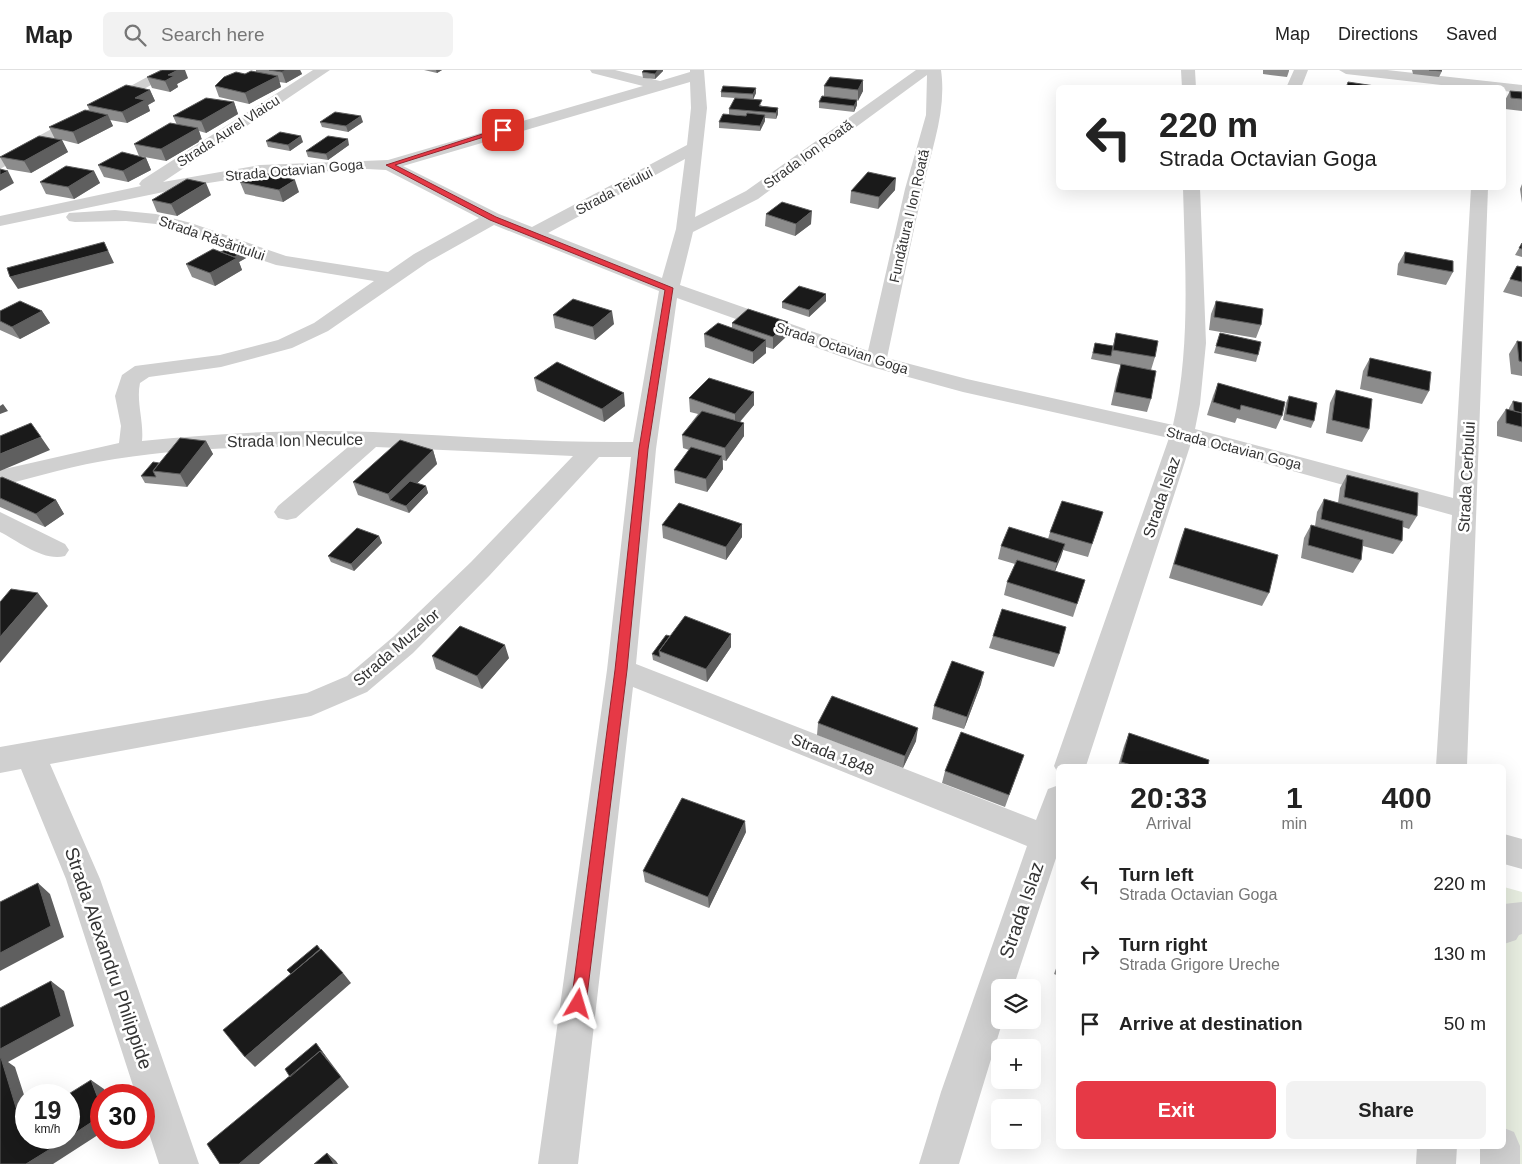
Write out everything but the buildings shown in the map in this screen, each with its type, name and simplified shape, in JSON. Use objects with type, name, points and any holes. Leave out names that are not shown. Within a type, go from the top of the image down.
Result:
[{"type":"street","points":[[0,164],[171,70]]},
{"type":"street","name":"Strada Aurel Vlaicu","points":[[134,193],[323,70]]},
{"type":"street","points":[[597,70],[658,86]]},
{"type":"street","name":"Strada Ion Roată","points":[[685,229],[752,195],[925,70]]},
{"type":"street","name":"Fundătura I Ion Roată","points":[[876,361],[914,187],[936,108],[938,85],[934,70]]},
{"type":"street","points":[[1188,70],[1189,85]]},
{"type":"street","points":[[1294,85],[1301,70]]},
{"type":"street","points":[[1346,70],[1478,85]]},
{"type":"street","points":[[1487,85],[1492,70]]},
{"type":"street","points":[[389,165],[436,149],[658,86],[697,73],[699,108],[685,229],[669,288],[644,449],[621,670],[558,1164]]},
{"type":"street","points":[[1506,88],[1522,89]]},
{"type":"street","name":"Strada Teiului","points":[[533,234],[694,147]]},
{"type":"street","name":"Strada Octavian Goga","points":[[2,220],[260,170],[367,164],[389,165],[493,218],[669,288],[876,361],[963,386],[1182,434],[1465,510]]},
{"type":"street","name":"Strada Islaz","points":[[1071,764],[1182,434],[1193,391],[1195,370],[1192,190]]},
{"type":"street","name":"Strada Cerbului","points":[[1452,764],[1480,190]]},
{"type":"street","name":"Strada Răsăritului","points":[[2,220],[109,216],[153,218],[269,258],[304,266],[389,278]]},
{"type":"street","points":[[130,449],[132,426],[126,396],[130,380],[142,371],[221,361],[284,344],[321,327],[389,278],[452,239],[493,218]]},
{"type":"street","name":"Strada Ion Neculce","points":[[0,478],[130,449],[231,441],[300,438],[371,439],[593,450]]},
{"type":"street","points":[[287,512],[371,439]]},
{"type":"street","points":[[593,450],[644,449]]},
{"type":"street","name":"Strada Muzelor","points":[[15,757],[311,704],[357,684],[403,645],[480,569],[593,450]]},
{"type":"street","points":[[0,520],[56,550]]},
{"type":"street","name":"Strada 1848","points":[[621,670],[1046,838]]},
{"type":"street","name":"Strada Alexandru Philippide","points":[[15,757],[83,879],[179,1164]]},
{"type":"street","name":"Strada Islaz","points":[[939,1164],[1056,808]]},
{"type":"street","points":[[1506,850],[1522,854]]},
{"type":"street","points":[[1506,920],[1522,918]]},
{"type":"street","points":[[1436,1164],[1437,1149]]},
{"type":"street","points":[[1500,1149],[1500,1164]]},
{"type":"shaded area","points":[[1506,888],[1522,892],[1522,1164],[1480,1164],[1500,1149],[1506,1149]]},
{"type":"route","points":[[503,130],[389,165],[493,218],[669,288],[644,449],[621,670],[578,1004]]}]
